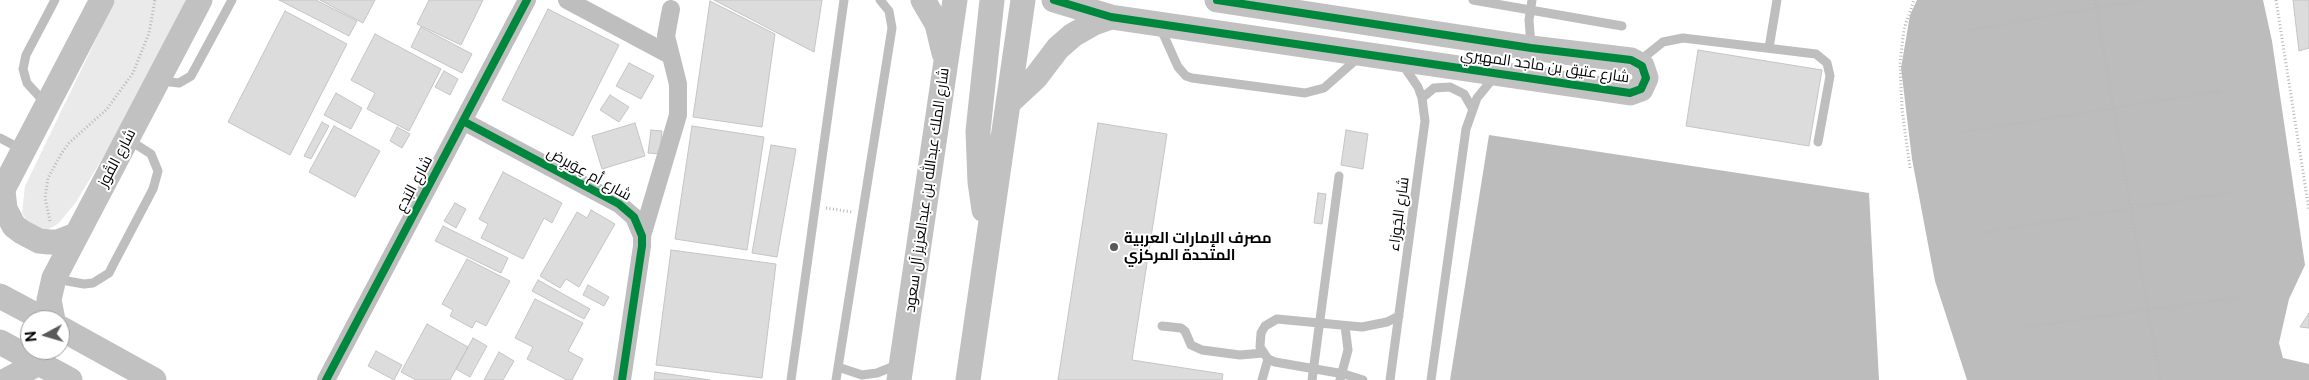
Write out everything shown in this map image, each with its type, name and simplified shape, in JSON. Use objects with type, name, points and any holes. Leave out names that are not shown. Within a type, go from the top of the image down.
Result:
[{"type":"street","points":[[67,239],[39,241],[22,232],[14,226],[5,209],[1,192],[102,0]]},
{"type":"street","name":"شارع القُوز","points":[[50,310],[49,300],[54,278],[67,239],[128,139],[200,0]]},
{"type":"street","name":"شارع البَدع","points":[[326,380],[527,0]]},
{"type":"street","points":[[567,0],[670,54]]},
{"type":"street","points":[[923,0],[937,24],[942,39],[945,67]]},
{"type":"street","name":"شارع الملك عبدالله بن عبدالعزيز آل سعود","points":[[900,371],[955,0]]},
{"type":"street","points":[[989,232],[980,182],[978,131],[992,0]]},
{"type":"street","points":[[968,380],[1024,0]]},
{"type":"street","name":"شارع عتيق بن ماجد المهيري","points":[[1054,0],[1111,17],[1630,93],[1641,89],[1646,78],[1646,71],[1638,62],[1531,48],[1322,10],[1217,0]]},
{"type":"street","points":[[622,380],[642,236],[678,115],[678,84],[670,54],[666,27],[672,9]]},
{"type":"street","points":[[1008,103],[1036,77],[1058,48],[1080,29],[1111,17]]},
{"type":"street","name":"شارع أم عِوَيرِض","points":[[463,121],[619,204],[634,217],[642,236]]},
{"type":"street","points":[[0,296],[26,310]]},
{"type":"street","points":[[70,334],[154,380]]},
{"type":"street","points":[[0,342],[70,380]]},
{"type":"street","points":[[7,380],[39,363]]},
{"type":"lane","points":[[47,106],[27,83],[23,69],[26,55],[55,0]]},
{"type":"lane","points":[[158,79],[165,82],[179,83],[191,76],[232,0]]},
{"type":"lane","points":[[791,380],[844,0]]},
{"type":"lane","points":[[836,380],[892,28],[889,11],[880,0]]},
{"type":"lane","points":[[1473,0],[1622,26]]},
{"type":"lane","points":[[1531,48],[1529,29],[1532,0]]},
{"type":"lane","points":[[1768,48],[1777,0]]},
{"type":"lane","points":[[1159,24],[1180,72],[1186,76],[1201,79],[1305,93],[1324,88],[1362,54]]},
{"type":"lane","points":[[1638,62],[1663,42],[1676,38],[1816,54],[1827,63],[1830,76],[1818,142]]},
{"type":"lane","name":"شارع الجَوزاء","points":[[1390,380],[1425,132],[1422,98],[1412,77],[1398,59]]},
{"type":"lane","points":[[1431,380],[1466,129],[1472,108],[1483,89],[1497,74]]},
{"type":"lane","points":[[1422,98],[1434,88],[1450,87],[1464,94],[1472,108]]},
{"type":"lane","points":[[0,138],[24,150]]},
{"type":"lane","points":[[54,278],[84,284],[93,283],[109,273],[153,189],[158,171],[151,154],[128,139]]},
{"type":"lane","points":[[1312,380],[1339,176]]},
{"type":"lane","points":[[1362,380],[1341,377],[1314,368],[1275,362],[1266,356],[1260,347],[1261,332],[1270,321],[1284,318],[1345,326],[1375,325],[1399,316]]},
{"type":"lane","points":[[1162,326],[1181,328],[1185,331],[1191,344],[1202,350],[1266,356]]},
{"type":"lane","points":[[1341,377],[1348,350],[1345,326]]},
{"type":"lane","points":[[1262,380],[1266,356]]},
{"type":"lane","points":[[838,367],[862,374],[900,371]]},
{"type":"path","points":[[67,239],[46,206],[48,178],[61,154],[70,143],[107,109],[130,78],[139,61],[149,33],[154,0]]},
{"type":"path","points":[[1910,168],[1902,109],[1900,64],[1904,29],[1914,0]]},
{"type":"path","points":[[2095,0],[2160,380]]},
{"type":"path","points":[[1970,30],[2142,0]]},
{"type":"path","points":[[2276,0],[2309,210]]},
{"type":"path","points":[[1964,132],[2222,91]]},
{"type":"path","points":[[1981,233],[2232,192]]},
{"type":"path","points":[[815,206],[862,214]]},
{"type":"path","points":[[2014,329],[2240,297]]},
{"type":"shaded area","points":[[115,0],[191,0],[130,113],[76,202],[58,224],[45,231],[30,225],[22,213],[25,186]]},
{"type":"shaded area","points":[[1917,0],[2263,0],[2272,41],[2305,265],[2289,299],[2279,343],[2283,358],[2309,364],[2309,380],[1967,380],[1935,281],[1912,159],[1901,68],[1910,15]]},
{"type":"shaded area","points":[[1489,135],[1869,193],[1879,380],[1450,380]]},
{"type":"building","points":[[279,0],[316,0],[357,21],[349,36]]},
{"type":"building","points":[[320,0],[375,0],[363,23]]},
{"type":"building","points":[[429,0],[483,0],[461,45],[417,24]]},
{"type":"building","points":[[714,0],[822,0],[814,52]]},
{"type":"building","points":[[2293,0],[2309,0],[2309,48],[2299,51]]},
{"type":"building","points":[[710,1],[775,34],[762,127],[693,117]]},
{"type":"building","points":[[548,9],[619,45],[573,136],[502,100]]},
{"type":"building","points":[[285,11],[347,44],[290,155],[228,122]]},
{"type":"building","points":[[421,27],[472,54],[462,73],[411,47]]},
{"type":"building","points":[[375,34],[441,69],[409,131],[367,109],[375,93],[351,80]]},
{"type":"building","points":[[1698,50],[1822,70],[1809,146],[1686,126]]},
{"type":"building","points":[[629,63],[654,76],[641,99],[616,86]]},
{"type":"building","points":[[444,71],[458,79],[450,95],[435,87]]},
{"type":"building","points":[[336,93],[362,108],[351,129],[324,115]]},
{"type":"building","points":[[610,95],[629,107],[619,122],[600,110]]},
{"type":"building","points":[[322,122],[329,126],[311,159],[304,156]]},
{"type":"building","points":[[635,123],[645,156],[602,169],[592,136]]},
{"type":"building","name":"مصرف الإمارات العربية المتحدة المركزي","points":[[1098,123],[1167,134],[1132,360],[1223,374],[1222,380],[1058,380]]},
{"type":"building","points":[[334,126],[380,151],[355,197],[309,172]]},
{"type":"building","points":[[692,126],[764,137],[747,250],[675,239]]},
{"type":"building","points":[[397,127],[410,134],[402,148],[390,141]]},
{"type":"building","points":[[651,130],[662,131],[660,154],[648,153]]},
{"type":"building","points":[[1346,130],[1368,134],[1363,169],[1341,165]]},
{"type":"building","points":[[771,145],[796,149],[777,257],[752,253]]},
{"type":"building","points":[[503,172],[562,203],[552,223],[544,218],[523,259],[481,238],[488,224],[479,219]]},
{"type":"building","points":[[1318,193],[1326,194],[1322,224],[1314,223]]},
{"type":"building","points":[[455,203],[466,209],[456,228],[444,221]]},
{"type":"building","points":[[591,210],[615,224],[579,287],[566,279],[560,288],[540,276],[577,212],[587,218]]},
{"type":"building","points":[[443,226],[508,258],[501,273],[435,241]]},
{"type":"building","points":[[671,250],[776,264],[762,378],[656,365]]},
{"type":"building","points":[[467,259],[510,281],[486,326],[476,321],[472,328],[450,316],[453,310],[442,304]]},
{"type":"building","points":[[538,280],[590,309],[584,319],[532,291]]},
{"type":"building","points":[[588,285],[609,297],[604,306],[583,295]]},
{"type":"building","points":[[535,299],[583,323],[568,351],[583,359],[572,380],[567,380],[527,359],[533,347],[515,338]]},
{"type":"building","points":[[2309,313],[2309,328],[2300,327]]},
{"type":"building","points":[[427,324],[468,347],[450,380],[416,380],[401,372]]},
{"type":"building","points":[[473,338],[487,346],[470,377],[456,369]]},
{"type":"building","points":[[376,351],[402,365],[394,380],[368,366]]},
{"type":"building","points":[[499,352],[514,361],[503,380],[484,380]]},
{"type":"building","points":[[655,372],[710,380],[654,380]]},
{"type":"cycle path","points":[[326,380],[527,0]]},
{"type":"cycle path","points":[[1054,0],[1111,17],[1630,93],[1641,89],[1646,78],[1642,66],[1631,60],[1531,48],[1217,0]]},
{"type":"cycle path","points":[[463,121],[619,204],[634,217],[642,236],[642,246],[622,380]]},
{"type":"place","name":"مصرف الإمارات العربية المتحدة المركزي","points":[[1114,247]]}]
